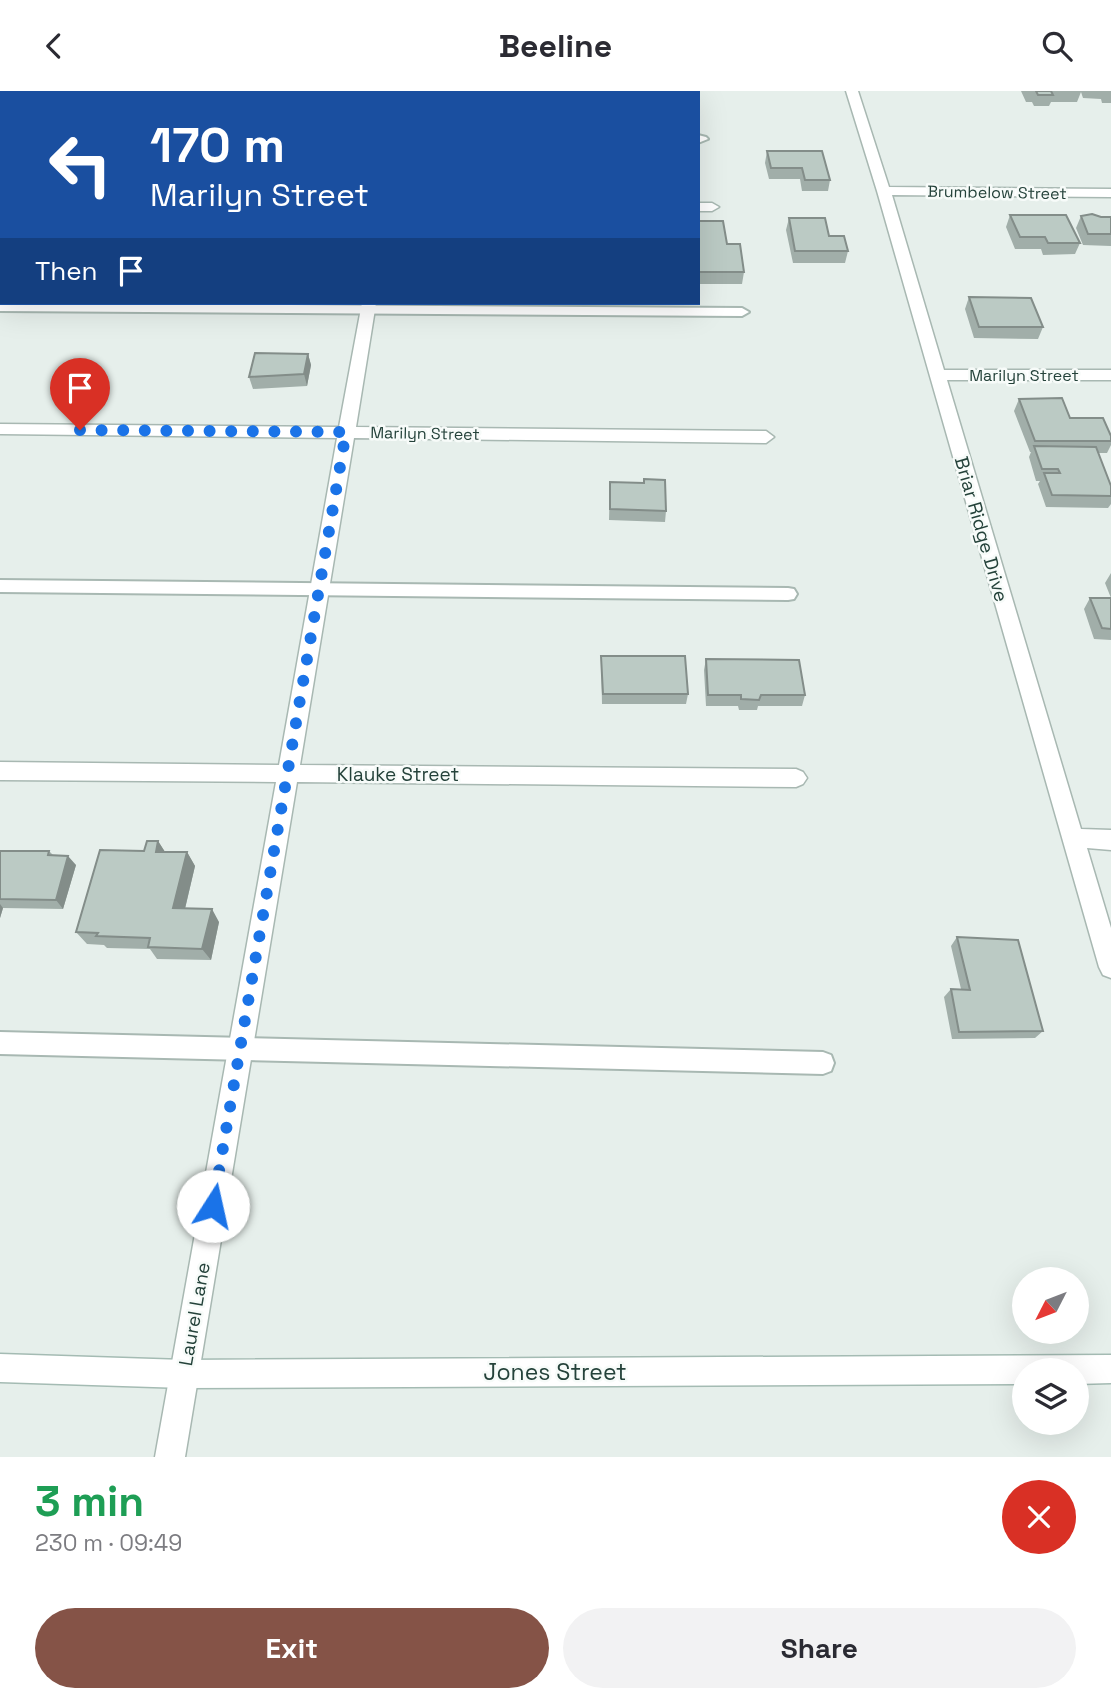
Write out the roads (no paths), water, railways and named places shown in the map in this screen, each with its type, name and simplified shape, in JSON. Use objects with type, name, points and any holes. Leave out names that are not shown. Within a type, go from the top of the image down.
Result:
[{"type":"street","name":"Briar Ridge Drive","points":[[852,91],[884,191],[1111,967]]},
{"type":"street","name":"Brumbelow Street","points":[[884,191],[1111,193]]},
{"type":"street","name":"Laurel Lane","points":[[170,1457],[368,306]]},
{"type":"street","name":"Marilyn Street","points":[[937,375],[1111,375]]},
{"type":"street","name":"Marilyn Street","points":[[0,429],[766,437]]},
{"type":"street","name":"Klauke Street","points":[[0,771],[796,778]]},
{"type":"street","points":[[1073,838],[1111,840]]},
{"type":"street","name":"Jones Street","points":[[0,1368],[184,1374],[1111,1369]]},
{"type":"lane","points":[[0,307],[368,306],[742,312]]},
{"type":"lane","points":[[0,586],[788,594]]},
{"type":"lane","points":[[0,1043],[823,1063]]}]
